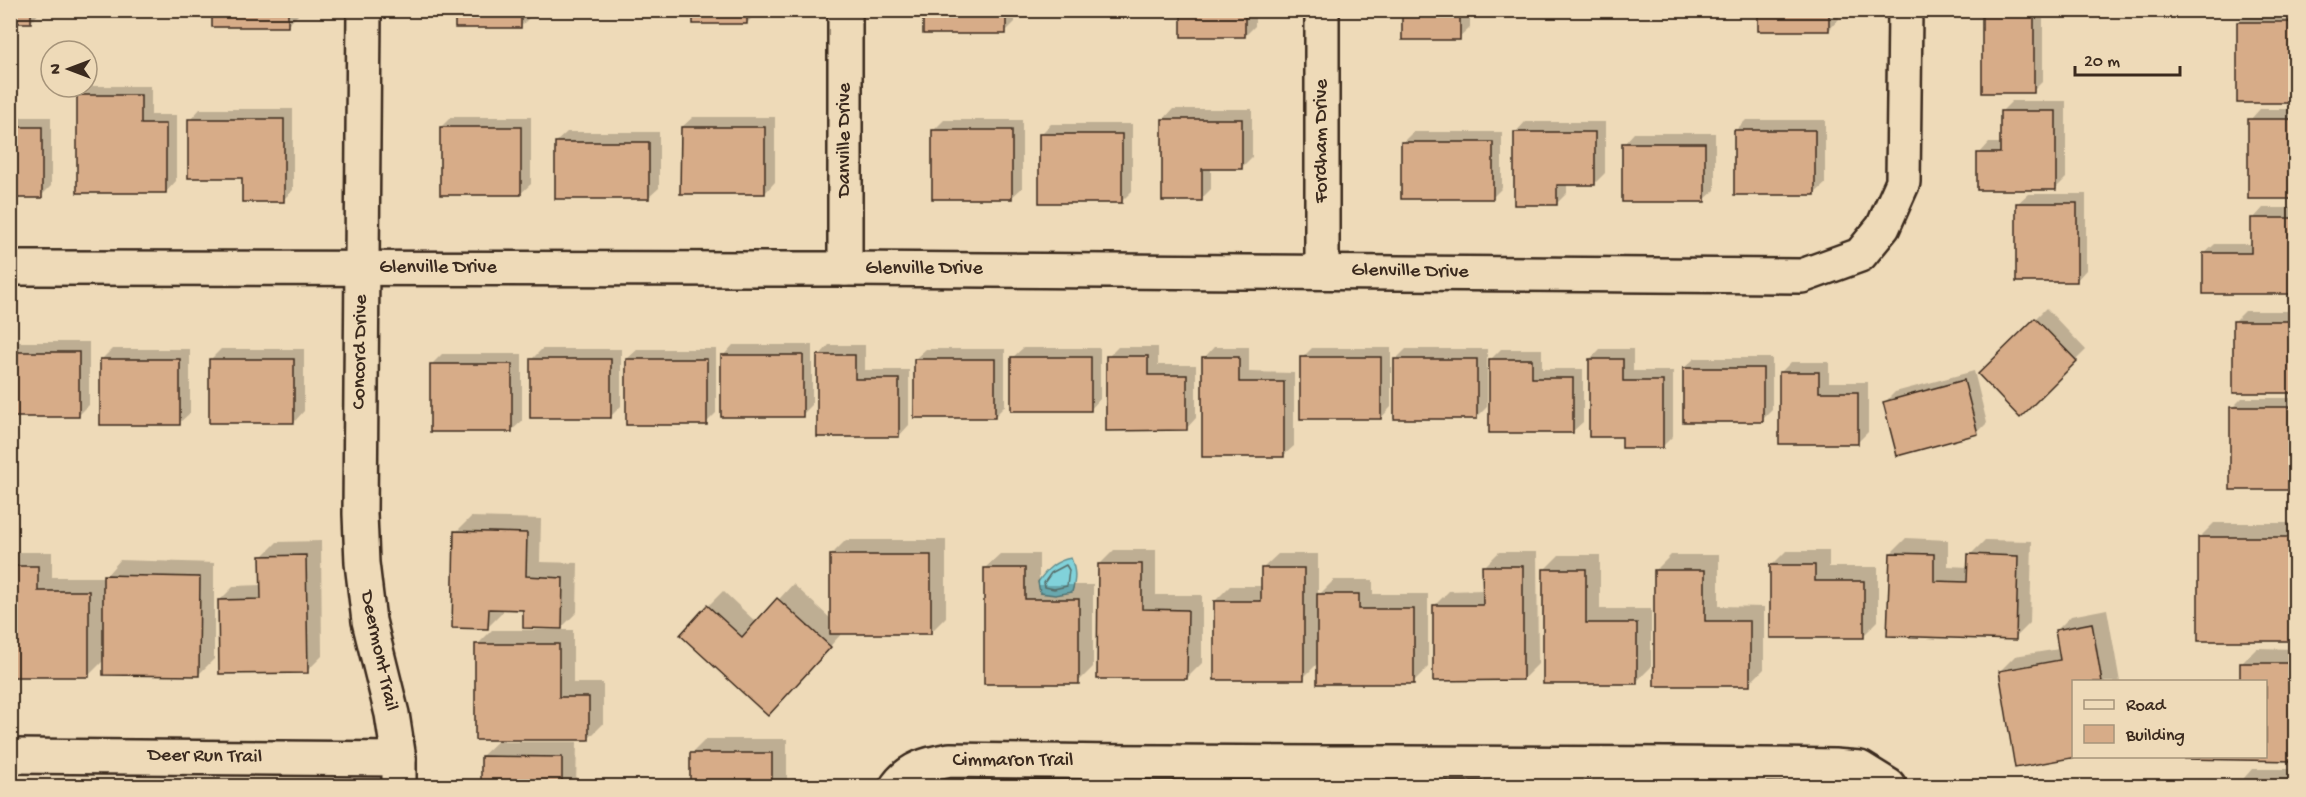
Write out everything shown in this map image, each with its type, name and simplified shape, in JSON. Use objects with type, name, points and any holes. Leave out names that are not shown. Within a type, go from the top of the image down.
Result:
[{"type":"street","name":"Concord Drive","points":[[360,514],[364,10]]},
{"type":"street","name":"Danville Drive","points":[[845,10],[845,269]]},
{"type":"street","name":"Fordham Drive","points":[[1322,10],[1322,272]]},
{"type":"street","name":"Glenville Drive","points":[[10,268],[845,269],[1802,276],[1860,255],[1883,227],[1903,182],[1905,10]]},
{"type":"street","name":"Deermont Trail","points":[[360,514],[362,563],[369,621],[392,714],[399,773]]},
{"type":"street","name":"Deer Run Trail","points":[[10,756],[399,773]]},
{"type":"street","name":"Cimmaron Trail","points":[[897,786],[904,776],[925,764],[950,760],[1834,766],[1860,768],[1888,786]]},
{"type":"water","points":[[1071,558],[1075,575],[1072,592],[1055,595],[1040,593],[1038,582],[1045,573],[1056,563]]},
{"type":"building","points":[[10,10],[31,10],[31,23],[10,23]]},
{"type":"building","points":[[212,10],[288,10],[288,27],[212,27]]},
{"type":"building","points":[[455,10],[521,10],[521,28],[455,28]]},
{"type":"building","points":[[693,10],[747,10],[747,24],[693,24]]},
{"type":"building","points":[[923,10],[1006,10],[1006,34],[923,34]]},
{"type":"building","points":[[1181,10],[1245,10],[1245,37],[1181,37]]},
{"type":"building","points":[[1402,10],[1460,10],[1460,40],[1402,40]]},
{"type":"building","points":[[1758,10],[1829,10],[1829,31],[1758,31]]},
{"type":"building","points":[[1982,12],[2034,12],[2034,93],[1982,93]]},
{"type":"building","points":[[2237,22],[2296,22],[2296,103],[2237,103]]},
{"type":"building","points":[[99,95],[141,95],[141,124],[166,124],[166,193],[77,193],[77,99],[99,99]]},
{"type":"building","points":[[2000,111],[2056,111],[2056,190],[1977,190],[1977,153],[2000,153]]},
{"type":"building","points":[[188,119],[284,119],[284,202],[242,202],[242,178],[188,178]]},
{"type":"building","points":[[1162,119],[1242,119],[1242,169],[1202,169],[1202,201],[1162,201]]},
{"type":"building","points":[[2248,119],[2296,119],[2296,199],[2248,199]]},
{"type":"building","points":[[10,127],[42,127],[42,198],[10,198]]},
{"type":"building","points":[[440,127],[521,127],[521,195],[440,195]]},
{"type":"building","points":[[681,127],[765,127],[765,194],[680,194]]},
{"type":"building","points":[[932,130],[1012,130],[1012,199],[932,199]]},
{"type":"building","points":[[1734,130],[1815,130],[1815,195],[1734,195]]},
{"type":"building","points":[[1514,132],[1595,132],[1595,185],[1557,185],[1557,205],[1514,205]]},
{"type":"building","points":[[1039,134],[1122,134],[1122,203],[1039,203]]},
{"type":"building","points":[[555,142],[649,142],[649,199],[555,199]]},
{"type":"building","points":[[1401,142],[1493,142],[1493,199],[1401,199]]},
{"type":"building","points":[[1622,143],[1705,143],[1705,202],[1622,202]]},
{"type":"building","points":[[2016,203],[2077,203],[2077,282],[2016,282]]},
{"type":"building","points":[[2251,218],[2296,218],[2296,294],[2203,294],[2203,253],[2251,253]]},
{"type":"building","points":[[2035,318],[2077,361],[2020,418],[1978,374]]},
{"type":"building","points":[[2233,321],[2296,321],[2296,393],[2233,393]]},
{"type":"building","points":[[10,352],[79,352],[79,417],[10,417]]},
{"type":"building","points":[[721,355],[803,355],[803,417],[721,417]]},
{"type":"building","points":[[817,355],[855,355],[855,379],[899,379],[899,437],[817,437]]},
{"type":"building","points":[[1106,356],[1148,356],[1148,375],[1187,375],[1187,430],[1106,431]]},
{"type":"building","points":[[1011,357],[1091,357],[1091,411],[1011,411]]},
{"type":"building","points":[[1202,357],[1239,357],[1239,382],[1284,382],[1284,457],[1202,457]]},
{"type":"building","points":[[1300,357],[1381,357],[1381,419],[1300,419]]},
{"type":"building","points":[[100,359],[180,359],[180,425],[100,425]]},
{"type":"building","points":[[209,359],[294,359],[294,423],[209,423]]},
{"type":"building","points":[[530,359],[611,359],[611,418],[530,418]]},
{"type":"building","points":[[626,359],[707,359],[707,425],[626,425]]},
{"type":"building","points":[[914,359],[995,359],[995,418],[914,418]]},
{"type":"building","points":[[1394,359],[1477,359],[1477,419],[1394,419]]},
{"type":"building","points":[[1489,359],[1532,359],[1532,378],[1573,378],[1573,433],[1489,433]]},
{"type":"building","points":[[1589,359],[1623,359],[1623,381],[1663,381],[1663,448],[1622,448],[1622,437],[1589,437]]},
{"type":"building","points":[[430,364],[512,364],[512,432],[430,432]]},
{"type":"building","points":[[1683,368],[1763,368],[1763,422],[1683,422]]},
{"type":"building","points":[[1779,372],[1819,372],[1819,392],[1858,392],[1858,444],[1779,444]]},
{"type":"building","points":[[1964,380],[1978,434],[1897,456],[1883,402]]},
{"type":"building","points":[[2230,407],[2296,407],[2296,490],[2230,490]]},
{"type":"building","points":[[454,531],[527,533],[526,576],[563,578],[562,629],[523,628],[523,610],[489,609],[488,629],[452,628]]},
{"type":"building","points":[[2198,537],[2296,537],[2296,641],[2198,641]]},
{"type":"building","points":[[1890,553],[1934,554],[1934,581],[1967,582],[1968,554],[2018,556],[2016,640],[1887,636]]},
{"type":"building","points":[[306,555],[308,673],[219,674],[218,600],[261,599],[260,556]]},
{"type":"building","points":[[830,555],[931,555],[931,634],[830,634]]},
{"type":"building","points":[[1098,564],[1142,564],[1142,609],[1188,610],[1187,679],[1097,679]]},
{"type":"building","points":[[1770,565],[1815,565],[1815,581],[1864,581],[1864,638],[1770,638]]},
{"type":"building","points":[[10,566],[38,566],[38,591],[89,591],[89,677],[10,677]]},
{"type":"building","points":[[1482,566],[1523,566],[1523,680],[1433,681],[1433,605],[1483,605]]},
{"type":"building","points":[[984,568],[1025,568],[1025,599],[1079,599],[1079,684],[984,684]]},
{"type":"building","points":[[1261,568],[1304,568],[1304,680],[1214,680],[1214,601],[1261,601]]},
{"type":"building","points":[[1543,569],[1586,569],[1586,623],[1637,623],[1637,684],[1543,684]]},
{"type":"building","points":[[1654,570],[1705,570],[1705,621],[1750,621],[1750,686],[1654,686]]},
{"type":"building","points":[[103,575],[200,577],[199,676],[103,675]]},
{"type":"building","points":[[1317,594],[1359,594],[1359,609],[1414,609],[1414,684],[1317,684]]},
{"type":"building","points":[[777,598],[831,647],[768,716],[680,635],[707,605],[742,637]]},
{"type":"building","points":[[2092,623],[2102,680],[2072,680],[2072,758],[2015,768],[1999,671],[2060,660],[2055,630]]},
{"type":"building","points":[[475,644],[559,644],[559,697],[589,697],[589,740],[475,740]]},
{"type":"building","points":[[2240,663],[2296,663],[2296,761],[2185,759],[2267,758],[2267,680],[2240,680]]},
{"type":"building","points":[[690,753],[772,753],[772,786],[690,786]]},
{"type":"building","points":[[481,756],[562,757],[562,786],[481,786]]},
{"type":"building","points":[[2236,784],[2296,784],[2296,786],[2236,786]]}]
